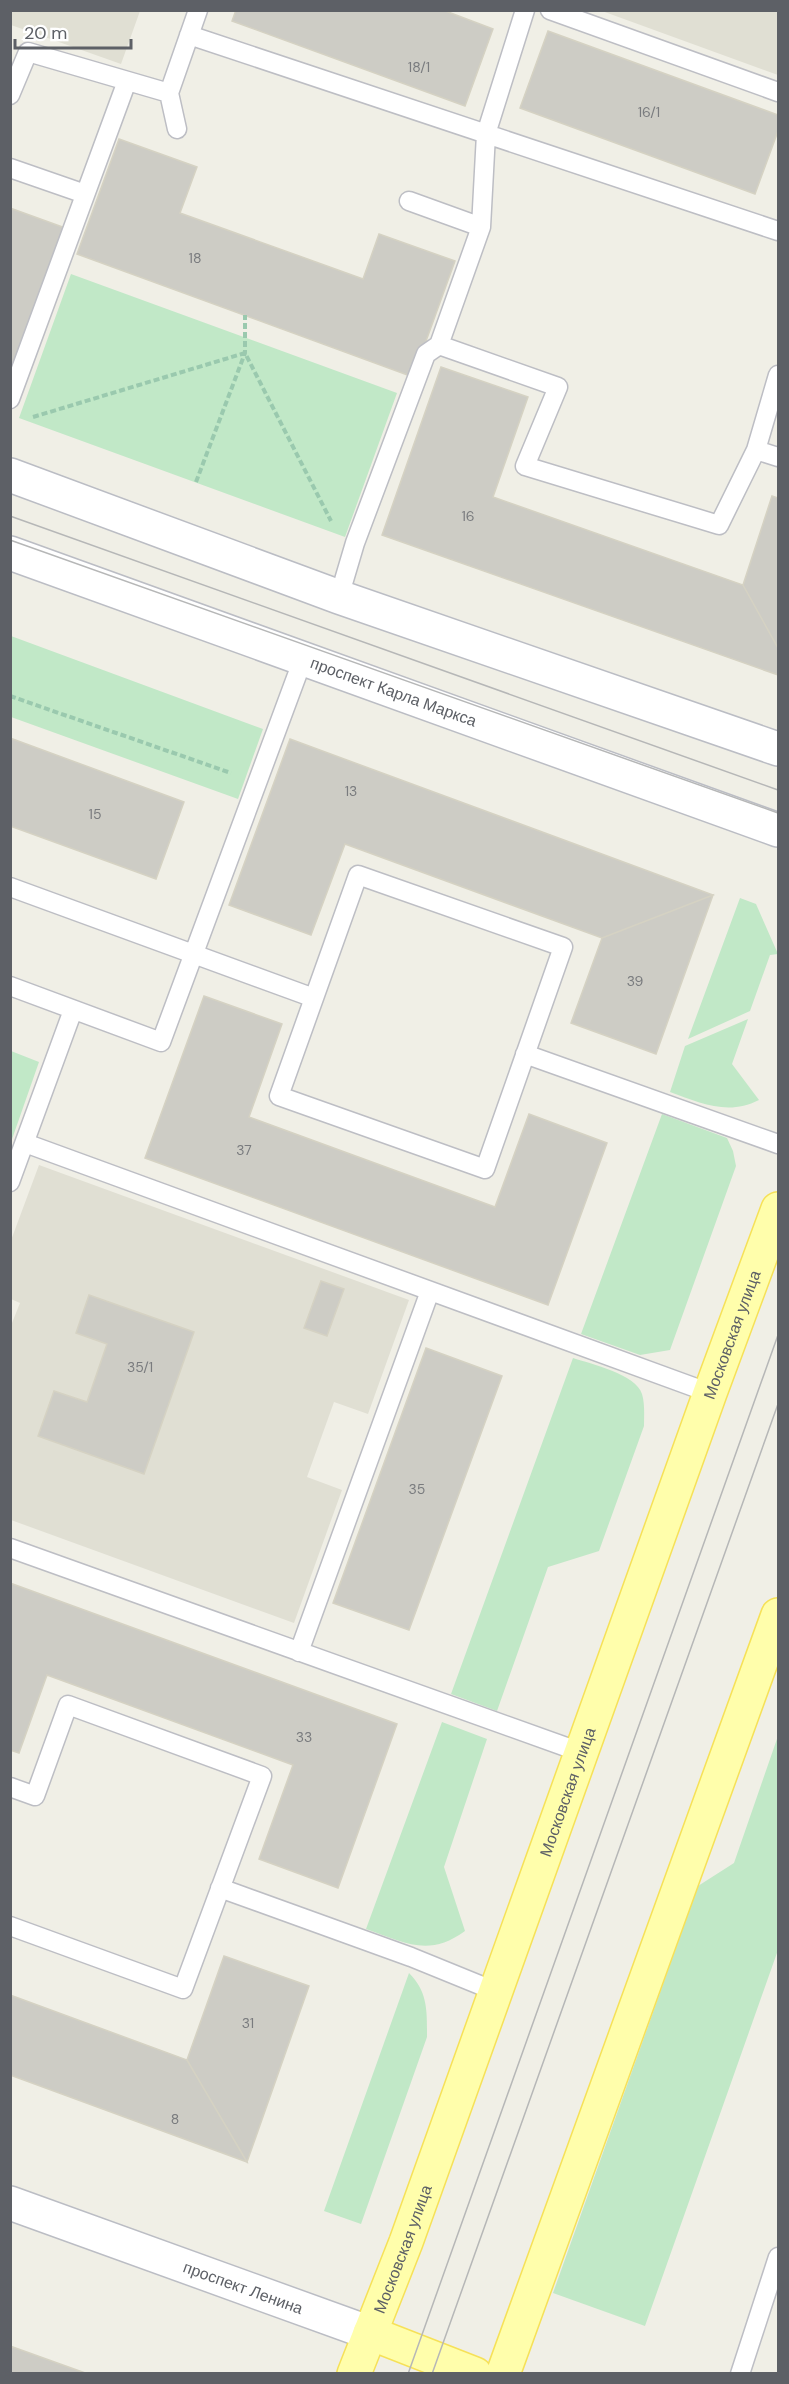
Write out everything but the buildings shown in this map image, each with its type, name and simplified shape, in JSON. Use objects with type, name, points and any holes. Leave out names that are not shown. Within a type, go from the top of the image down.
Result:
[{"type":"main road","points":[[10,475],[339,597],[778,749]]},
{"type":"main road","name":"проспект Карла Маркса","points":[[10,553],[778,830]]},
{"type":"main road","name":"Московская улица","points":[[354,2373],[406,2242],[778,1209]]},
{"type":"main road","points":[[503,2373],[777,1626]]},
{"type":"main road","name":"проспект Ленина","points":[[10,2203],[475,2373]]},
{"type":"lane","points":[[177,129],[169,93],[198,10]]},
{"type":"lane","points":[[339,597],[355,543],[426,354],[439,345],[481,227],[486,134],[525,10]]},
{"type":"lane","points":[[550,10],[778,92]]},
{"type":"lane","points":[[189,35],[778,231]]},
{"type":"lane","points":[[10,95],[28,52],[169,93]]},
{"type":"lane","points":[[10,399],[127,81]]},
{"type":"lane","points":[[10,168],[85,194]]},
{"type":"lane","points":[[409,201],[481,227]]},
{"type":"lane","points":[[439,345],[558,387],[525,466],[719,525],[756,450],[778,375]]},
{"type":"lane","points":[[756,450],[778,457]]},
{"type":"lane","points":[[10,986],[161,1042],[303,659]]},
{"type":"lane","points":[[358,875],[563,947],[485,1168],[279,1096],[314,998],[358,875]]},
{"type":"lane","points":[[10,887],[314,998]]},
{"type":"lane","points":[[10,1182],[73,1010]]},
{"type":"lane","points":[[525,1054],[778,1144]]},
{"type":"lane","points":[[25,1143],[710,1393]]},
{"type":"lane","points":[[299,1652],[430,1291]]},
{"type":"lane","points":[[10,1548],[583,1753]]},
{"type":"lane","points":[[10,1787],[35,1796],[68,1704],[262,1776],[183,1989],[10,1926]]},
{"type":"lane","points":[[220,1888],[411,1957],[497,1992]]},
{"type":"lane","points":[[740,2373],[778,2257]]},
{"type":"path","points":[[196,482],[244,353],[245,315]]},
{"type":"path","points":[[24,420],[244,353]]},
{"type":"path","points":[[244,353],[332,523]]},
{"type":"path","points":[[10,696],[215,768]]},
{"type":"shaded area","points":[[10,11],[140,11],[121,64],[11,25]]},
{"type":"shaded area","points":[[602,11],[778,11],[778,75]]},
{"type":"shaded area","points":[[39,1165],[409,1300],[368,1414],[334,1402],[307,1477],[342,1490],[294,1623],[11,1520],[10,1328],[20,1303],[11,1299],[10,1243]]},
{"type":"green space","points":[[71,274],[397,393],[345,537],[19,418]]},
{"type":"green space","points":[[11,636],[263,729],[238,799],[11,717]]},
{"type":"green space","points":[[740,898],[756,904],[778,954],[770,955],[750,1011],[688,1039]]},
{"type":"green space","points":[[748,1019],[732,1064],[759,1100],[748,1105],[725,1107],[703,1104],[670,1092],[685,1046]]},
{"type":"green space","points":[[10,1051],[39,1062],[11,1142]]},
{"type":"green space","points":[[662,1114],[727,1138],[736,1166],[670,1350],[640,1355],[581,1334]]},
{"type":"green space","points":[[573,1358],[622,1375],[638,1387],[644,1402],[644,1426],[599,1551],[548,1567],[497,1711],[451,1694]]},
{"type":"green space","points":[[442,1722],[487,1739],[444,1867],[465,1931],[439,1944],[416,1945],[366,1929]]},
{"type":"green space","points":[[778,1736],[778,1950],[645,2326],[553,2293],[698,1886],[734,1863]]},
{"type":"green space","points":[[409,1973],[420,1987],[425,2002],[427,2037],[361,2224],[324,2211]]},
{"type":"tram line","points":[[10,516],[778,790]]},
{"type":"tram line","points":[[10,540],[778,813]]},
{"type":"tram line","points":[[408,2374],[778,1335]]},
{"type":"tram line","points":[[432,2374],[778,1404]]}]
